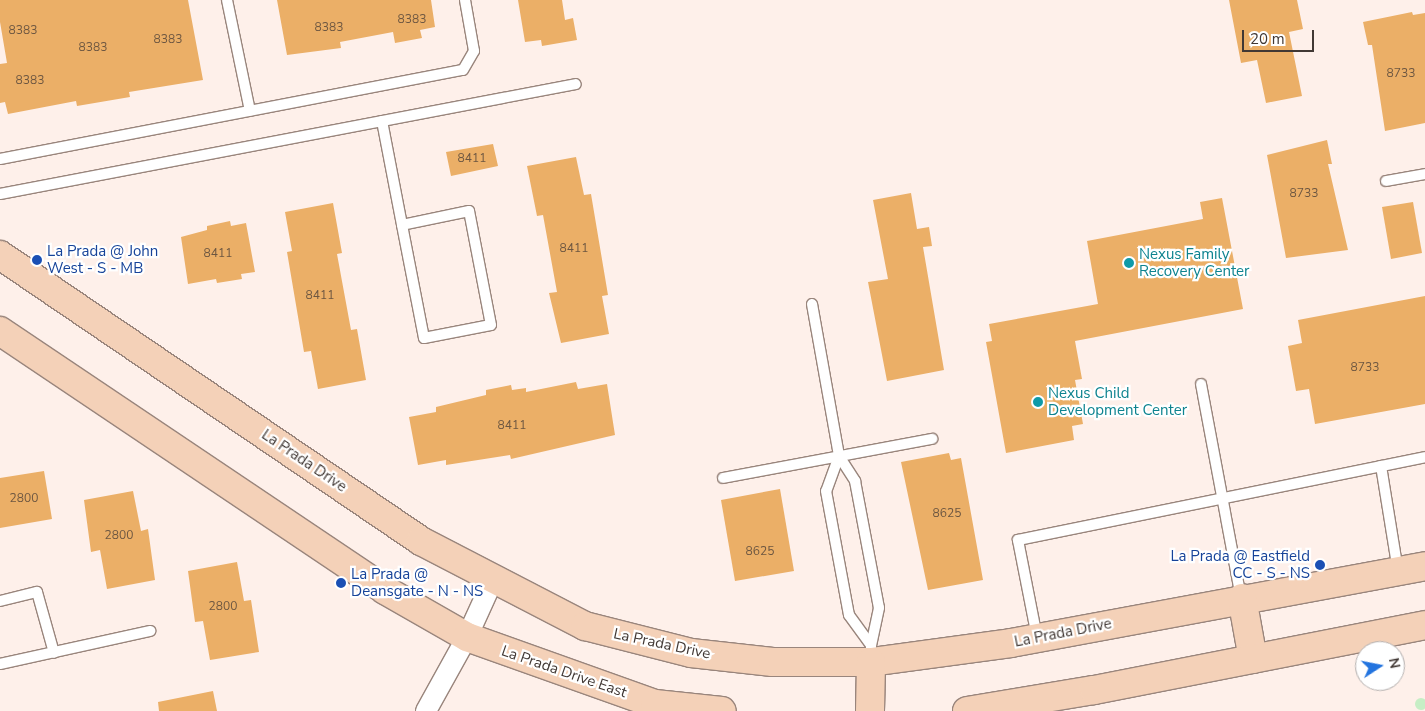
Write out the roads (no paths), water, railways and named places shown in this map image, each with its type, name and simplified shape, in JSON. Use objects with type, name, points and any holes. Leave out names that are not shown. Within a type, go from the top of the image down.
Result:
[{"type":"main road","name":"La Prada Drive","points":[[0,255],[421,541],[493,580],[586,626],[690,653],[772,662],[1037,638],[1242,598],[1425,566]]},
{"type":"main road","points":[[0,331],[385,590],[467,637]]},
{"type":"main road","points":[[1242,598],[1252,659]]},
{"type":"main road","points":[[967,711],[1425,625]]},
{"type":"main road","name":"La Prada Drive East","points":[[467,637],[655,704],[722,711]]},
{"type":"main road","points":[[870,711],[871,653]]},
{"type":"street","points":[[426,711],[467,637],[493,580]]},
{"type":"lane","points":[[227,0],[250,111]]},
{"type":"lane","points":[[0,159],[463,70],[474,51],[465,0]]},
{"type":"lane","points":[[0,194],[576,84]]},
{"type":"lane","points":[[382,121],[402,225],[424,338],[492,325],[468,211],[402,225]]},
{"type":"lane","points":[[1386,181],[1425,174]]},
{"type":"lane","points":[[812,304],[839,456],[855,481],[879,608],[871,653]]},
{"type":"lane","points":[[1201,384],[1242,598]]},
{"type":"lane","points":[[723,478],[932,439]]},
{"type":"lane","points":[[839,456],[826,491],[849,615],[871,653]]},
{"type":"lane","points":[[1037,638],[1018,540],[1425,457]]},
{"type":"lane","points":[[1380,466],[1398,572]]},
{"type":"lane","points":[[0,601],[37,592],[54,652]]},
{"type":"lane","points":[[0,664],[150,631]]},
{"type":"place","name":"La Prada @ John West - S - MB","points":[[37,260]]},
{"type":"place","name":"Nexus Family Recovery Center","points":[[1129,263]]},
{"type":"place","name":"Nexus Child Development Center","points":[[1038,402]]},
{"type":"place","name":"La Prada @ Eastfield CC - S - NS","points":[[1320,565]]},
{"type":"place","name":"La Prada @ Deansgate - N - NS","points":[[341,583]]}]
